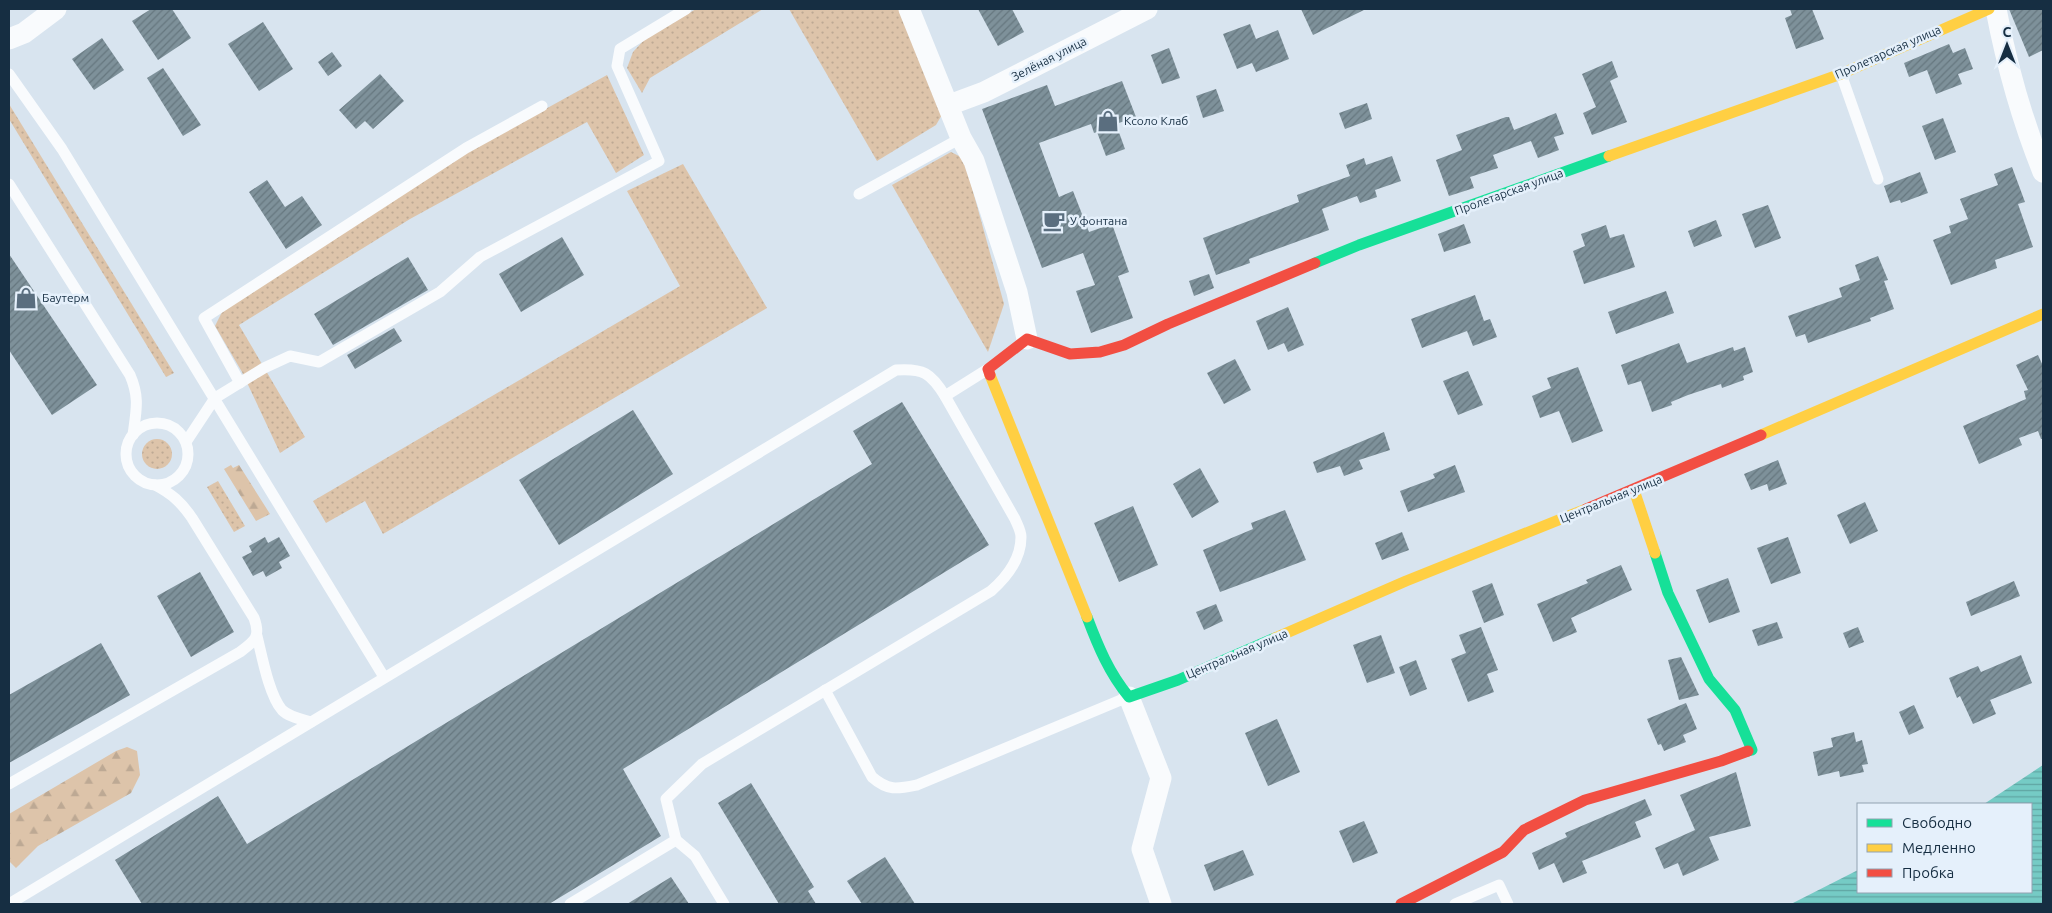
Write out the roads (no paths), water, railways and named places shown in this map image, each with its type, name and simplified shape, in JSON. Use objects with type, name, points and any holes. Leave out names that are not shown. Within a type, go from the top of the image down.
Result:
[{"type":"street","points":[[9,39],[24,33],[56,9]]},
{"type":"street","points":[[908,9],[961,138],[974,161],[1014,282],[1028,339],[988,369],[1102,653],[1116,682],[1129,697],[1161,778],[1142,849],[1161,904]]},
{"type":"street","name":"Зелёная улица","points":[[949,105],[984,92],[1147,9]]},
{"type":"street","name":"Пролетарская улица","points":[[1028,339],[1055,350],[1075,355],[1102,351],[1141,338],[1168,324],[1359,245],[1841,74],[1989,9]]},
{"type":"street","points":[[1996,9],[2008,68],[2029,138],[2043,172]]},
{"type":"street","name":"Центральная улица","points":[[1129,697],[1178,680],[1406,581],[1634,490],[2043,314]]},
{"type":"street","points":[[1401,904],[1503,852],[1524,830],[1585,800],[1721,761],[1752,750],[1735,710],[1709,679],[1668,593],[1634,490]]},
{"type":"lane","points":[[186,442],[215,398],[240,383],[290,356],[319,362],[440,292],[480,257],[659,161],[617,66],[620,49],[686,9]]},
{"type":"lane","points":[[9,74],[62,149],[384,677]]},
{"type":"lane","points":[[1841,74],[1878,178]]},
{"type":"lane","points":[[240,383],[204,318],[466,148],[542,106]]},
{"type":"lane","points":[[858,194],[961,138]]},
{"type":"lane","points":[[9,184],[130,375],[136,389],[138,403],[133,435]]},
{"type":"lane","points":[[9,904],[896,370],[911,369],[924,372],[936,382],[945,396],[1014,518],[1021,536],[1017,557],[1008,575],[991,591],[702,764],[666,799],[676,840],[695,856],[724,904]]},
{"type":"lane","points":[[945,396],[988,369]]},
{"type":"lane","points":[[155,486],[166,484],[178,478],[184,469],[188,453],[186,442],[180,432],[170,426],[157,423],[141,427],[128,444],[126,454],[131,472],[144,482],[172,494],[181,502],[254,618],[258,627],[257,636],[266,675],[282,710],[294,717],[311,722]]},
{"type":"lane","points":[[9,784],[240,652],[252,643],[257,636]]},
{"type":"lane","points":[[825,690],[872,777],[880,784],[892,789],[917,786],[1129,697]]},
{"type":"lane","points":[[570,904],[676,840]]},
{"type":"lane","points":[[1455,904],[1499,885],[1508,904]]},
{"type":"place","name":"Ксоло Клаб","points":[[1108,121]]},
{"type":"place","name":"У фонтана","points":[[1054,221]]},
{"type":"place","name":"Баутерм","points":[[26,298]]}]
